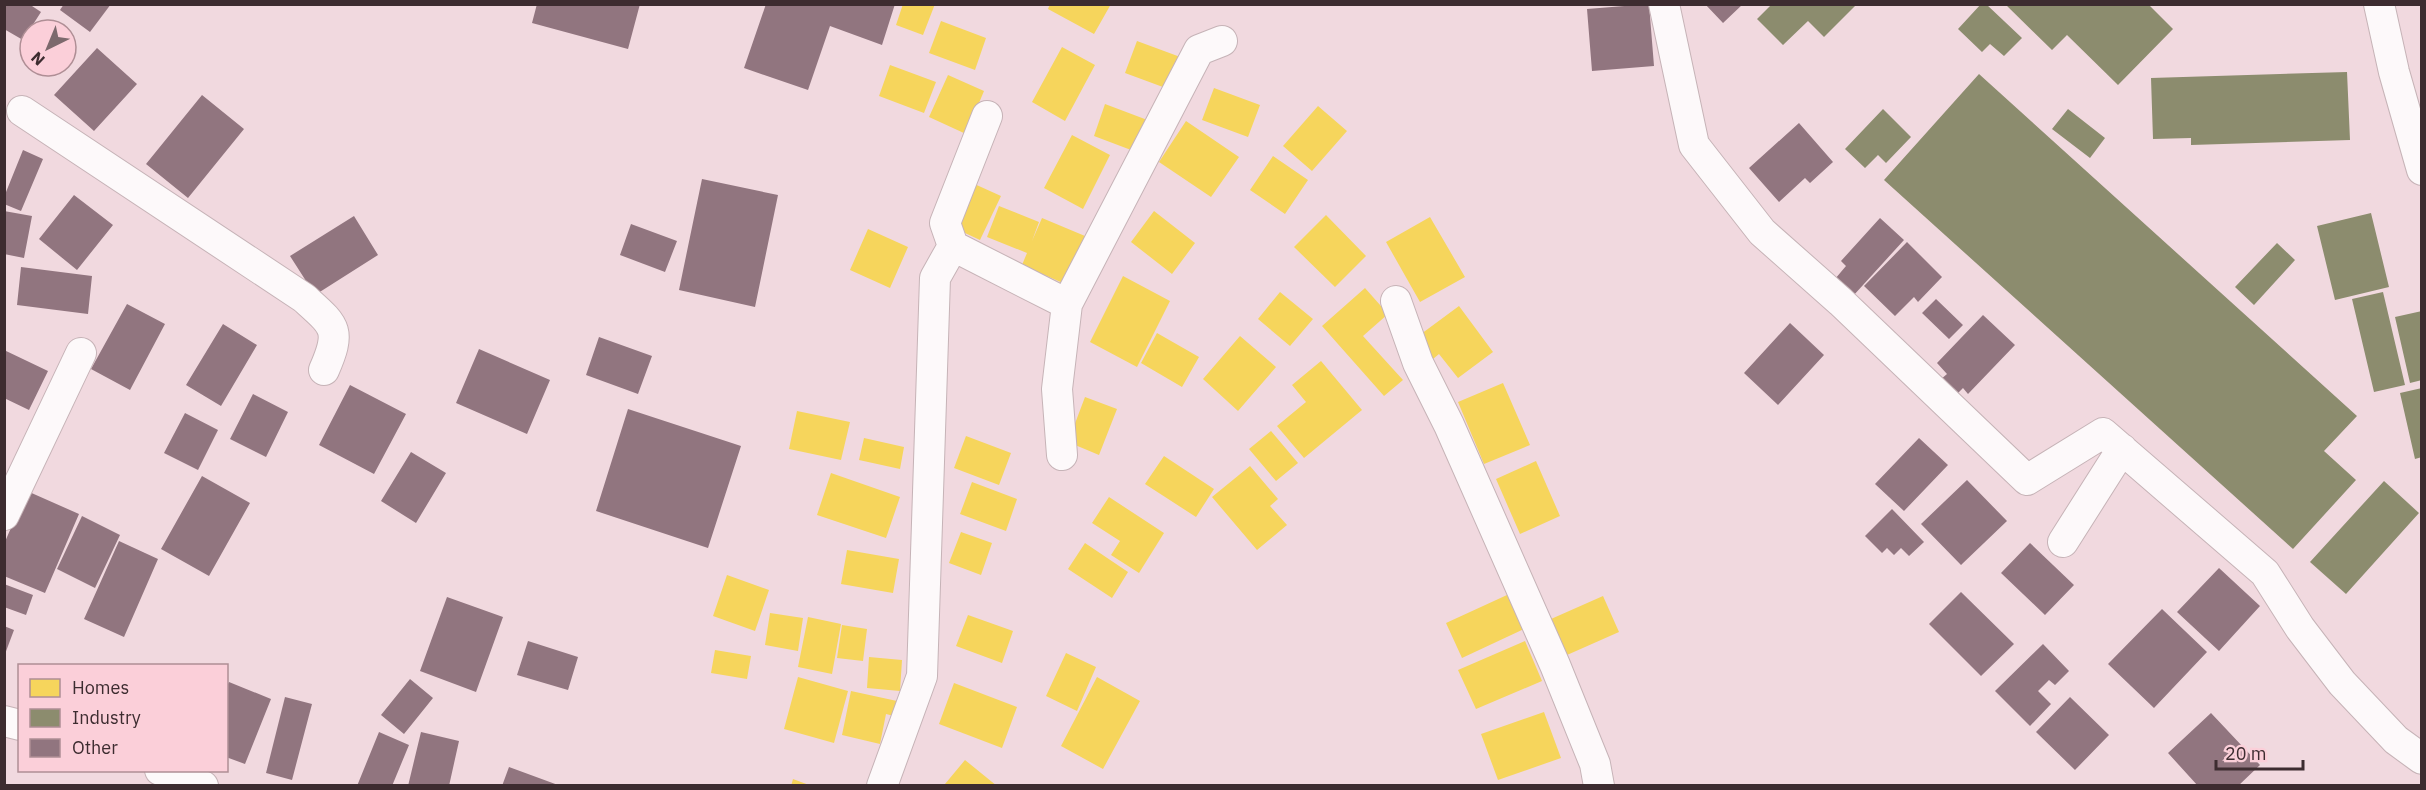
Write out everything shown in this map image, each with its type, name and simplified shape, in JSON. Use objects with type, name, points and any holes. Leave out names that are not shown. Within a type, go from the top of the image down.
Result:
[{"type":"street","points":[[1664,4],[1694,145],[1762,232],[1841,302],[2027,480],[2103,433],[2265,573],[2300,628],[2342,683],[2396,740],[2421,759]]},
{"type":"street","points":[[2379,4],[2394,72],[2421,170]]},
{"type":"street","points":[[1062,455],[1057,389],[1066,304],[1199,50],[1222,41]]},
{"type":"street","points":[[22,111],[304,298],[328,320],[335,335],[335,346],[324,370]]},
{"type":"street","points":[[987,116],[945,223],[953,246],[1066,304]]},
{"type":"street","points":[[882,786],[922,676],[935,278],[953,246]]},
{"type":"street","points":[[1396,300],[1418,363],[1449,425],[1555,665],[1595,764],[1599,786]]},
{"type":"street","points":[[4,515],[81,353]]},
{"type":"street","points":[[2063,542],[2121,449]]},
{"type":"street","points":[[163,772],[203,786]]},
{"type":"building: Homes","points":[[903,4],[935,4],[923,35],[896,25]]},
{"type":"building: Homes","points":[[1050,4],[1111,4],[1094,34],[1048,9]]},
{"type":"building: Homes","points":[[941,21],[986,38],[975,70],[929,53]]},
{"type":"building: Homes","points":[[1137,41],[1183,58],[1171,90],[1125,73]]},
{"type":"building: Homes","points":[[1062,47],[1095,65],[1065,121],[1032,102]]},
{"type":"building: Homes","points":[[890,65],[936,82],[924,113],[879,96]]},
{"type":"building: Homes","points":[[948,75],[984,91],[966,134],[929,117]]},
{"type":"building: Homes","points":[[1214,88],[1260,105],[1248,137],[1202,120]]},
{"type":"building: Homes","points":[[1105,104],[1150,121],[1139,153],[1094,136]]},
{"type":"building: Homes","points":[[1318,106],[1347,131],[1312,171],[1283,146]]},
{"type":"building: Homes","points":[[1186,121],[1239,157],[1211,197],[1159,162]]},
{"type":"building: Homes","points":[[1072,135],[1110,155],[1083,209],[1044,188]]},
{"type":"building: Homes","points":[[1273,156],[1308,180],[1285,214],[1250,190]]},
{"type":"building: Homes","points":[[970,182],[1001,196],[980,240],[950,226]]},
{"type":"building: Homes","points":[[999,206],[1039,222],[1032,241],[1042,218],[1085,236],[1065,284],[1022,265],[1027,253],[987,237]]},
{"type":"building: Homes","points":[[1154,211],[1195,243],[1172,274],[1131,242]]},
{"type":"building: Homes","points":[[1326,215],[1366,256],[1335,287],[1294,247]]},
{"type":"building: Homes","points":[[1430,217],[1465,277],[1420,302],[1386,242]]},
{"type":"building: Homes","points":[[868,229],[908,247],[890,288],[850,270]]},
{"type":"building: Homes","points":[[1123,276],[1170,301],[1137,367],[1090,342]]},
{"type":"building: Homes","points":[[1365,288],[1388,314],[1363,336],[1403,380],[1384,396],[1322,326]]},
{"type":"building: Homes","points":[[1280,292],[1313,319],[1290,346],[1258,319]]},
{"type":"building: Homes","points":[[1459,306],[1493,352],[1458,378],[1439,354],[1433,359],[1417,337]]},
{"type":"building: Homes","points":[[1157,333],[1199,357],[1182,387],[1141,363]]},
{"type":"building: Homes","points":[[1240,336],[1276,367],[1238,411],[1203,379]]},
{"type":"building: Homes","points":[[1321,361],[1362,410],[1304,458],[1277,426],[1306,402],[1292,385]]},
{"type":"building: Homes","points":[[1503,383],[1530,445],[1484,464],[1458,402]]},
{"type":"building: Homes","points":[[1085,397],[1117,409],[1099,455],[1068,442]]},
{"type":"building: Homes","points":[[797,411],[850,422],[841,460],[789,449]]},
{"type":"building: Homes","points":[[1271,431],[1298,463],[1276,481],[1249,449]]},
{"type":"building: Homes","points":[[966,436],[1011,453],[999,485],[954,468]]},
{"type":"building: Homes","points":[[864,438],[904,447],[900,469],[859,460]]},
{"type":"building: Homes","points":[[1164,456],[1214,489],[1196,517],[1145,484]]},
{"type":"building: Homes","points":[[1536,461],[1560,516],[1520,534],[1496,479]]},
{"type":"building: Homes","points":[[1250,466],[1278,499],[1270,506],[1287,525],[1257,550],[1212,497]]},
{"type":"building: Homes","points":[[831,473],[900,497],[886,538],[817,515]]},
{"type":"building: Homes","points":[[972,482],[1017,499],[1006,531],[960,514]]},
{"type":"building: Homes","points":[[1109,497],[1164,533],[1139,573],[1111,555],[1120,541],[1092,523]]},
{"type":"building: Homes","points":[[961,532],[992,543],[981,575],[949,563]]},
{"type":"building: Homes","points":[[1085,543],[1128,572],[1112,598],[1068,569]]},
{"type":"building: Homes","points":[[847,550],[899,559],[893,593],[841,584]]},
{"type":"building: Homes","points":[[727,575],[769,590],[755,631],[713,616]]},
{"type":"building: Homes","points":[[1507,595],[1524,629],[1462,658],[1446,623]]},
{"type":"building: Homes","points":[[1603,596],[1619,632],[1567,655],[1551,619]]},
{"type":"building: Homes","points":[[770,613],[803,618],[798,651],[765,645]]},
{"type":"building: Homes","points":[[968,615],[1013,631],[1002,663],[956,646]]},
{"type":"building: Homes","points":[[808,617],[841,624],[832,674],[798,667]]},
{"type":"building: Homes","points":[[842,625],[867,629],[863,661],[837,658]]},
{"type":"building: Homes","points":[[1525,641],[1542,681],[1476,709],[1458,670]]},
{"type":"building: Homes","points":[[715,650],[751,656],[747,679],[711,673]]},
{"type":"building: Homes","points":[[1066,653],[1096,667],[1077,711],[1046,696]]},
{"type":"building: Homes","points":[[869,657],[902,660],[900,691],[867,688]]},
{"type":"building: Homes","points":[[798,677],[848,691],[834,743],[784,729]]},
{"type":"building: Homes","points":[[1097,677],[1140,701],[1103,769],[1061,746]]},
{"type":"building: Homes","points":[[954,683],[1017,707],[1002,748],[939,724]]},
{"type":"building: Homes","points":[[851,691],[897,701],[894,716],[886,714],[880,744],[842,735]]},
{"type":"building: Homes","points":[[1544,712],[1561,758],[1498,780],[1481,734]]},
{"type":"building: Homes","points":[[965,760],[997,786],[945,784]]},
{"type":"building: Homes","points":[[793,779],[809,785],[809,786],[791,786]]},
{"type":"building: Industry","points":[[1772,4],[1857,4],[1824,37],[1808,21],[1783,45],[1757,19]]},
{"type":"building: Industry","points":[[1981,4],[1986,4],[2022,38],[2004,56],[1990,44],[1982,52],[1958,29]]},
{"type":"building: Industry","points":[[2005,4],[2148,4],[2173,29],[2118,85],[2067,35],[2052,50]]},
{"type":"building: Industry","points":[[2347,72],[2350,140],[2191,145],[2191,138],[2153,139],[2151,78]]},
{"type":"building: Industry","points":[[1979,74],[2357,416],[2324,451],[2356,480],[2293,549],[1884,180]]},
{"type":"building: Industry","points":[[1883,109],[1911,137],[1886,163],[1878,155],[1865,168],[1845,149]]},
{"type":"building: Industry","points":[[2068,109],[2105,138],[2090,158],[2052,129]]},
{"type":"building: Industry","points":[[2371,213],[2389,287],[2335,300],[2317,226]]},
{"type":"building: Industry","points":[[2277,243],[2295,260],[2254,305],[2235,287]]},
{"type":"building: Industry","points":[[2383,292],[2405,385],[2374,392],[2352,299]]},
{"type":"building: Industry","points":[[2422,311],[2422,380],[2410,383],[2395,317]]},
{"type":"building: Industry","points":[[2422,388],[2422,457],[2415,459],[2400,393]]},
{"type":"building: Industry","points":[[2384,481],[2419,513],[2346,594],[2310,562]]},
{"type":"building: Other","points":[[4,4],[29,4],[41,12],[37,18],[18,18],[18,37],[4,29]]},
{"type":"building: Other","points":[[64,4],[111,4],[90,32],[78,23],[78,18],[71,18],[60,10]]},
{"type":"building: Other","points":[[537,4],[640,4],[628,49],[532,23]]},
{"type":"building: Other","points":[[766,4],[895,4],[882,45],[830,26],[808,90],[744,68]]},
{"type":"building: Other","points":[[1649,4],[1654,66],[1592,71],[1587,9]]},
{"type":"building: Other","points":[[1705,4],[1743,4],[1723,23]]},
{"type":"building: Other","points":[[97,48],[137,84],[94,131],[54,95],[70,78],[78,78],[78,69]]},
{"type":"building: Other","points":[[202,95],[244,129],[188,198],[146,164]]},
{"type":"building: Other","points":[[1799,123],[1833,162],[1810,183],[1805,178],[1779,202],[1749,168]]},
{"type":"building: Other","points":[[23,150],[43,159],[21,211],[4,204],[4,197]]},
{"type":"building: Other","points":[[702,179],[778,195],[755,307],[679,290]]},
{"type":"building: Other","points":[[74,195],[113,225],[77,270],[39,239]]},
{"type":"building: Other","points":[[4,211],[32,216],[24,258],[4,254]]},
{"type":"building: Other","points":[[354,216],[378,255],[315,295],[290,256]]},
{"type":"building: Other","points":[[1880,218],[1904,240],[1853,296],[1835,279],[1846,266],[1841,261]]},
{"type":"building: Other","points":[[631,224],[677,241],[665,272],[620,255]]},
{"type":"building: Other","points":[[1907,242],[1942,277],[1918,302],[1914,297],[1895,316],[1864,286]]},
{"type":"building: Other","points":[[21,267],[92,276],[88,314],[17,305]]},
{"type":"building: Other","points":[[1936,299],[1963,325],[1949,339],[1922,313]]},
{"type":"building: Other","points":[[127,304],[165,324],[130,390],[91,369]]},
{"type":"building: Other","points":[[1983,315],[2015,345],[1968,394],[1963,388],[1956,395],[1940,380],[1947,374],[1937,363]]},
{"type":"building: Other","points":[[1790,323],[1824,355],[1778,405],[1744,373]]},
{"type":"building: Other","points":[[223,324],[257,345],[221,406],[186,385]]},
{"type":"building: Other","points":[[599,337],[652,356],[638,394],[586,375]]},
{"type":"building: Other","points":[[479,349],[550,380],[527,434],[456,403]]},
{"type":"building: Other","points":[[4,350],[48,371],[29,410],[4,398]]},
{"type":"building: Other","points":[[350,385],[406,414],[374,474],[319,445]]},
{"type":"building: Other","points":[[253,394],[288,412],[266,457],[230,439]]},
{"type":"building: Other","points":[[628,409],[741,446],[708,548],[596,511]]},
{"type":"building: Other","points":[[185,413],[218,430],[198,470],[164,453]]},
{"type":"building: Other","points":[[1919,438],[1948,465],[1904,511],[1875,484]]},
{"type":"building: Other","points":[[411,452],[446,473],[416,523],[381,501]]},
{"type":"building: Other","points":[[202,476],[250,503],[209,576],[161,549]]},
{"type":"building: Other","points":[[1967,480],[2007,521],[1961,565],[1921,524]]},
{"type":"building: Other","points":[[27,491],[79,514],[45,593],[4,576],[4,544]]},
{"type":"building: Other","points":[[1892,509],[1924,542],[1909,556],[1901,548],[1894,555],[1887,548],[1882,553],[1865,536]]},
{"type":"building: Other","points":[[82,516],[120,535],[95,588],[57,569]]},
{"type":"building: Other","points":[[119,541],[158,559],[124,637],[84,619]]},
{"type":"building: Other","points":[[2030,543],[2074,585],[2045,615],[2001,573]]},
{"type":"building: Other","points":[[2219,568],[2260,606],[2219,651],[2177,612]]},
{"type":"building: Other","points":[[4,584],[33,595],[26,615],[4,607]]},
{"type":"building: Other","points":[[1961,592],[2014,644],[1981,676],[1929,624]]},
{"type":"building: Other","points":[[447,597],[503,617],[476,692],[420,671]]},
{"type":"building: Other","points":[[2162,609],[2207,652],[2154,708],[2108,664]]},
{"type":"building: Other","points":[[4,626],[14,630],[5,654],[4,654]]},
{"type":"building: Other","points":[[528,641],[578,657],[568,690],[517,675]]},
{"type":"building: Other","points":[[2043,644],[2069,671],[2055,685],[2049,680],[2038,691],[2051,704],[2030,726],[1995,691]]},
{"type":"building: Other","points":[[410,679],[433,698],[404,734],[381,715]]},
{"type":"building: Other","points":[[229,682],[271,699],[245,764],[228,758]]},
{"type":"building: Other","points":[[285,697],[312,704],[292,780],[266,773]]},
{"type":"building: Other","points":[[2070,697],[2109,735],[2075,770],[2036,732]]},
{"type":"building: Other","points":[[2211,713],[2260,765],[2238,786],[2198,786],[2168,753]]},
{"type":"building: Other","points":[[379,732],[409,745],[392,786],[357,786]]},
{"type":"building: Other","points":[[421,732],[459,741],[449,786],[408,786]]},
{"type":"building: Other","points":[[509,767],[558,785],[558,786],[502,786]]}]
